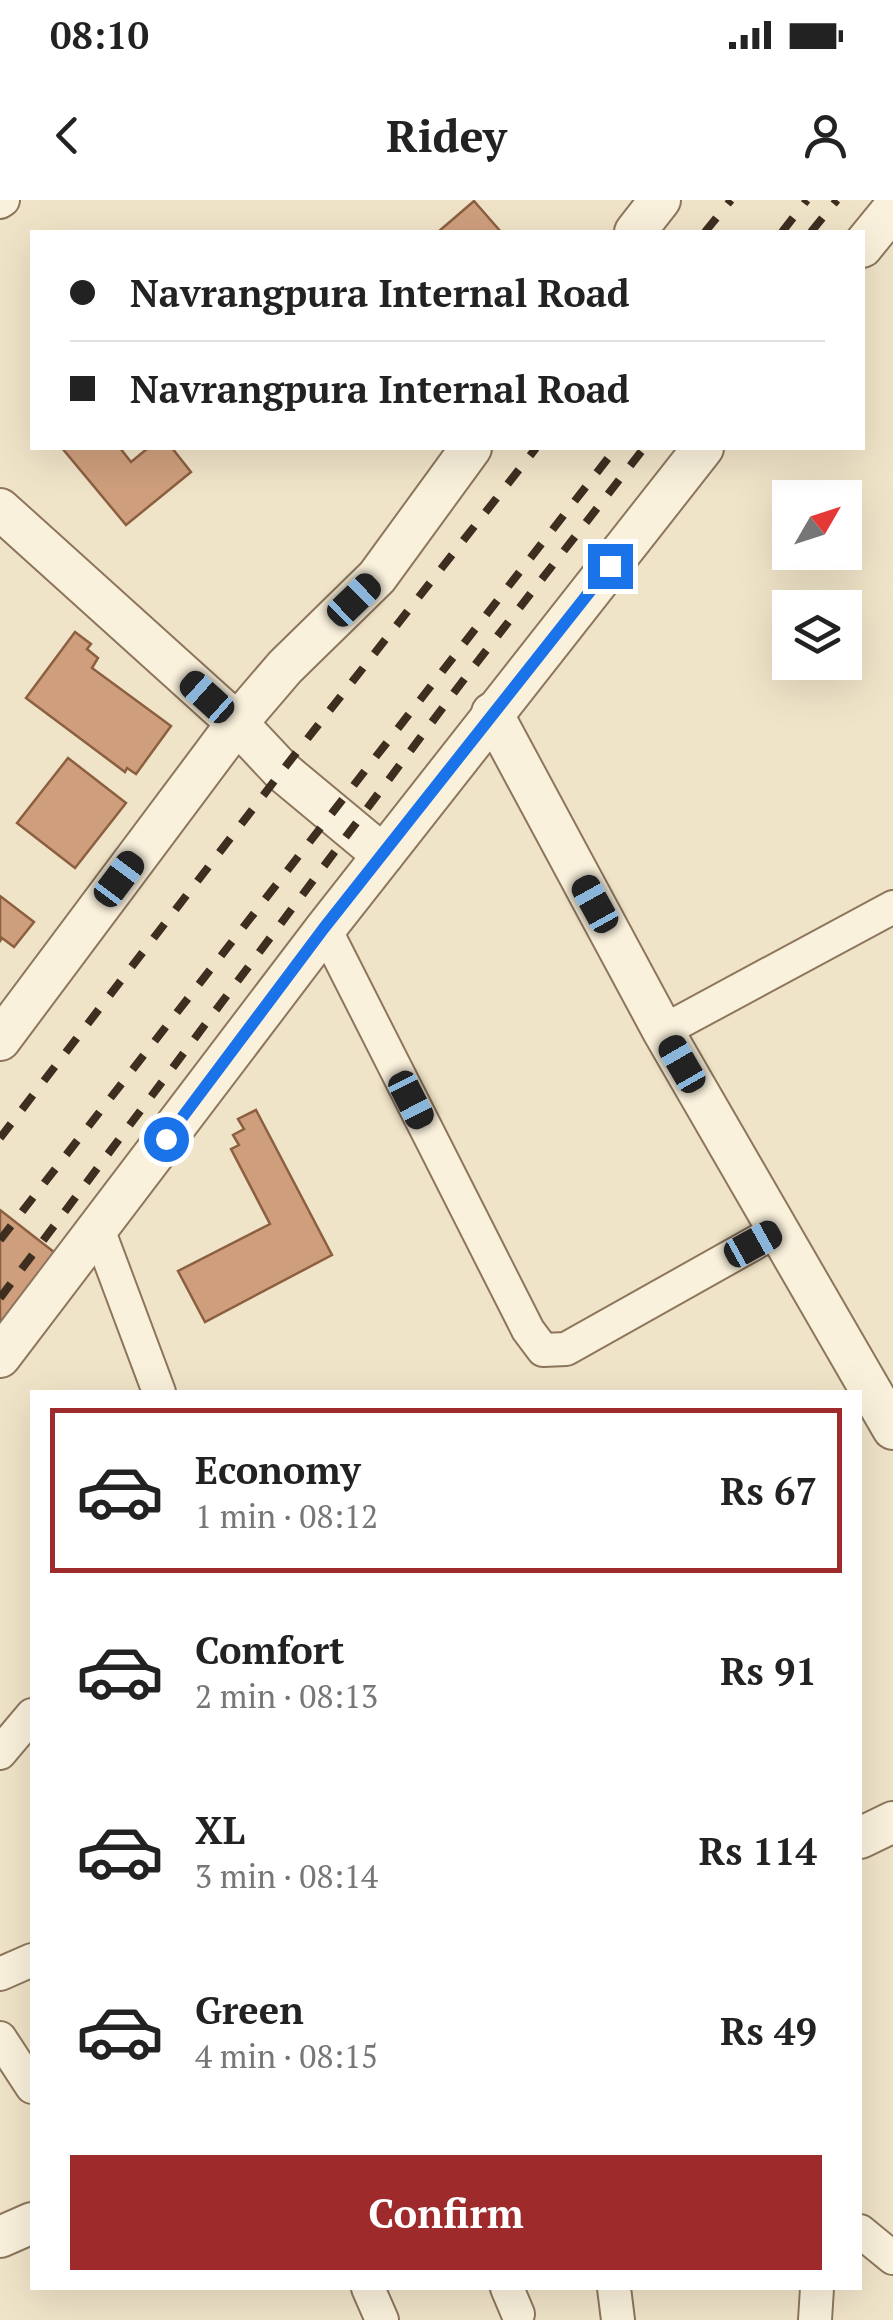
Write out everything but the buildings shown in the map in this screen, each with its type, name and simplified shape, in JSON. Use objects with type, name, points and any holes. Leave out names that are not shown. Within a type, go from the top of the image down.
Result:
[{"type":"street","points":[[637,230],[660,200]]},
{"type":"street","points":[[865,245],[891,216]]},
{"type":"street","points":[[0,1040],[237,724],[284,667],[377,577],[470,450]]},
{"type":"street","points":[[0,1358],[324,928],[701,450]]},
{"type":"street","points":[[0,509],[237,724],[282,771],[383,855]]},
{"type":"street","points":[[492,713],[663,1031],[893,1429]]},
{"type":"street","points":[[663,1031],[893,906]]},
{"type":"street","points":[[324,928],[528,1330],[543,1350],[566,1349],[778,1230]]},
{"type":"street","points":[[98,1229],[159,1390]]},
{"type":"street","points":[[0,1753],[30,1717]]},
{"type":"street","points":[[862,1837],[893,1822]]},
{"type":"street","points":[[0,1974],[30,1961]]},
{"type":"street","points":[[0,2038],[30,2084]]},
{"type":"street","points":[[0,2237],[30,2224]]},
{"type":"street","points":[[862,2233],[893,2258]]},
{"type":"street","points":[[369,2290],[382,2320]]},
{"type":"street","points":[[614,2290],[618,2320]]},
{"type":"street","points":[[815,2320],[817,2290]]},
{"type":"railway","points":[[707,230],[731,200]]},
{"type":"railway","points":[[784,230],[807,200]]},
{"type":"railway","points":[[813,230],[837,200]]},
{"type":"railway","points":[[0,1138],[534,450]]},
{"type":"railway","points":[[0,1240],[614,450]]},
{"type":"railway","points":[[0,1298],[471,670],[642,450]]},
{"type":"route","points":[[166,1139],[324,928],[610,566]]}]
